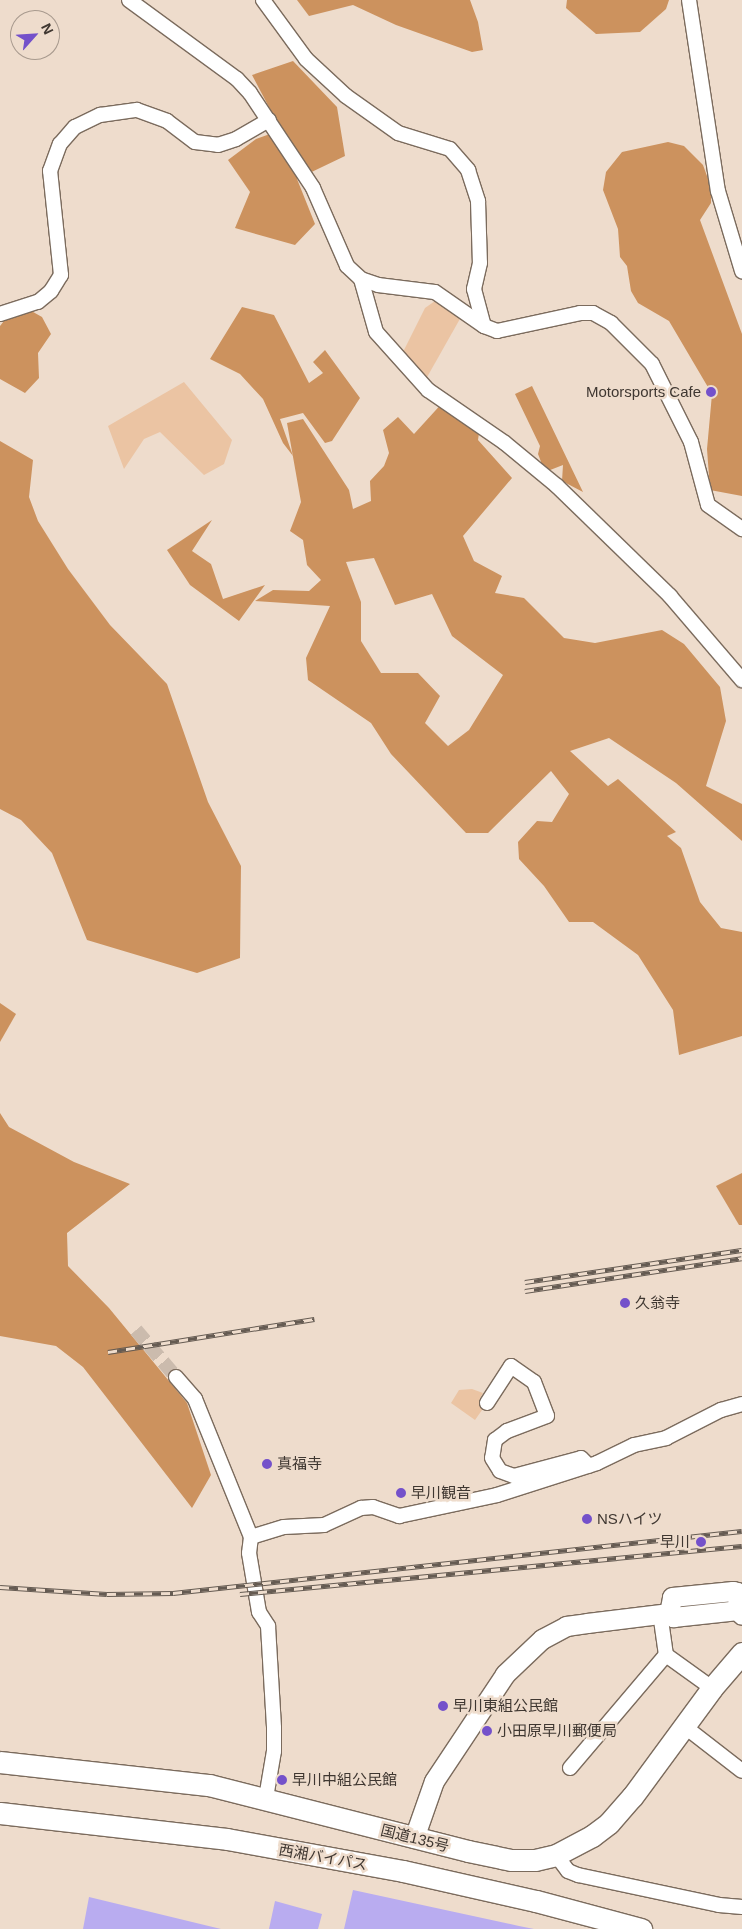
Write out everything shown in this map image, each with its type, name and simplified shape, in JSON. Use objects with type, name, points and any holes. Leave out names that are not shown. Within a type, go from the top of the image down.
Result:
[{"type":"highway","name":"国道135号","points":[[0,1762],[193,1782],[266,1798],[414,1838],[511,1860],[556,1855],[592,1836],[609,1822],[632,1797],[712,1688],[742,1653]]},
{"type":"highway","name":"西湘バイパス","points":[[0,1813],[227,1840],[403,1871],[536,1901],[641,1929]]},
{"type":"highway","name":"西湘バイパス","points":[[0,1819],[236,1847],[395,1876],[617,1929]]},
{"type":"main road","points":[[414,1838],[434,1781],[505,1674],[526,1652],[554,1630],[566,1626],[665,1613],[673,1617],[740,1613]]},
{"type":"street","points":[[129,0],[237,79],[268,120],[312,188],[347,266],[361,280],[378,285],[435,292],[484,326],[505,331],[580,313],[593,313],[611,323],[652,364],[690,442],[708,505],[742,529]]},
{"type":"street","points":[[262,0],[306,59],[346,96],[398,133],[450,149],[468,170],[478,201],[480,262],[474,289],[484,326]]},
{"type":"street","points":[[689,0],[718,191],[742,271]]},
{"type":"street","points":[[0,314],[38,302],[52,291],[61,275],[50,172],[60,144],[75,127],[100,115],[137,110],[167,122],[195,142],[218,145],[236,139],[268,120]]},
{"type":"street","points":[[361,280],[376,332],[422,383],[557,486],[670,596],[742,680]]},
{"type":"street","points":[[487,1402],[510,1366],[534,1382],[547,1416],[507,1431],[496,1440],[492,1458],[500,1471],[514,1476],[581,1458],[589,1466]]},
{"type":"street","points":[[176,1377],[194,1399],[251,1537],[249,1553],[259,1612],[268,1626],[269,1684],[274,1728],[274,1750],[266,1798]]},
{"type":"street","points":[[251,1537],[284,1527],[324,1525],[367,1507],[399,1516],[497,1495],[589,1466],[634,1445],[671,1436],[721,1410],[742,1404]]},
{"type":"street","points":[[570,1768],[666,1655],[665,1613]]},
{"type":"street","points":[[666,1655],[712,1688]]},
{"type":"street","points":[[684,1726],[742,1771]]},
{"type":"street","points":[[556,1855],[568,1871],[578,1875],[719,1905],[742,1906]]},
{"type":"shaded area","points":[[297,0],[470,0],[478,22],[483,50],[472,52],[396,25],[353,5],[309,16]]},
{"type":"shaded area","points":[[567,0],[669,0],[666,9],[640,32],[596,34],[566,8]]},
{"type":"shaded area","points":[[293,61],[337,107],[345,156],[297,179],[315,224],[295,245],[235,228],[250,192],[228,160],[256,139],[281,130],[252,75]]},
{"type":"shaded area","points":[[668,142],[684,146],[703,165],[711,187],[711,203],[700,220],[742,334],[742,496],[710,490],[707,449],[712,394],[669,321],[638,303],[631,291],[627,266],[620,257],[618,229],[603,190],[606,172],[622,152]]},
{"type":"shaded area","points":[[435,301],[461,317],[426,379],[402,354],[425,308]]},
{"type":"shaded area","points":[[242,307],[274,315],[309,383],[323,373],[313,362],[325,350],[360,398],[332,441],[325,443],[303,413],[280,419],[293,456],[283,443],[263,399],[240,374],[210,359]]},
{"type":"shaded area","points":[[26,308],[42,317],[51,334],[38,353],[39,378],[25,393],[0,379],[0,326],[8,316]]},
{"type":"shaded area","points":[[184,382],[232,440],[224,464],[204,475],[160,432],[144,439],[124,469],[108,426]]},
{"type":"shaded area","points":[[532,386],[583,492],[562,481],[563,465],[545,472],[538,454],[540,446],[515,394]]},
{"type":"shaded area","points":[[445,400],[480,426],[478,440],[512,478],[463,536],[474,561],[502,576],[495,593],[524,598],[564,638],[595,643],[662,630],[684,644],[720,687],[726,721],[706,786],[742,804],[742,841],[676,783],[609,738],[570,751],[608,786],[618,779],[676,832],[667,836],[681,848],[700,902],[721,928],[742,932],[742,1036],[679,1055],[673,1010],[638,955],[593,922],[569,922],[544,886],[519,859],[518,842],[537,821],[552,822],[569,794],[551,771],[488,833],[466,833],[391,754],[371,723],[308,680],[306,658],[330,606],[255,601],[273,590],[309,591],[321,580],[307,565],[303,540],[290,531],[301,502],[287,423],[303,419],[349,490],[353,509],[371,501],[370,481],[384,466],[389,453],[383,430],[398,417],[414,434]],"holes":[[[374,558],[395,605],[432,594],[452,636],[503,675],[469,730],[448,746],[425,723],[440,696],[418,673],[381,673],[361,641],[361,602],[346,562]]]},
{"type":"shaded area","points":[[0,441],[33,460],[29,497],[38,521],[68,569],[110,625],[167,684],[208,802],[241,866],[240,958],[197,973],[87,940],[52,853],[21,820],[0,809]]},
{"type":"shaded area","points":[[212,520],[192,551],[211,564],[223,599],[265,585],[239,621],[190,585],[167,550]]},
{"type":"shaded area","points":[[0,1003],[16,1014],[0,1042]]},
{"type":"shaded area","points":[[0,1113],[9,1127],[74,1162],[130,1184],[67,1233],[68,1266],[109,1308],[187,1403],[211,1475],[192,1508],[83,1367],[56,1346],[0,1336]]},
{"type":"shaded area","points":[[742,1173],[742,1225],[739,1225],[716,1186]]},
{"type":"shaded area","points":[[472,1389],[483,1393],[480,1398],[487,1403],[475,1420],[451,1403],[459,1390]]},
{"type":"shaded area","points":[[353,1890],[519,1926],[534,1929],[344,1929]]},
{"type":"shaded area","points":[[89,1897],[221,1929],[83,1929]]},
{"type":"shaded area","points":[[275,1901],[322,1914],[318,1929],[269,1929]]},
{"type":"tunnel","points":[[136,1330],[176,1377]]},
{"type":"railway","points":[[525,1282],[742,1250]]},
{"type":"railway","points":[[525,1291],[742,1258]]},
{"type":"railway","points":[[108,1352],[314,1319]]},
{"type":"railway","points":[[0,1587],[107,1594],[173,1593],[742,1531]]},
{"type":"railway","points":[[240,1594],[742,1546]]},
{"type":"place","name":"Motorsports Cafe","points":[[711,392]]},
{"type":"place","name":"久翁寺","points":[[625,1303]]},
{"type":"place","name":"真福寺","points":[[267,1464]]},
{"type":"place","name":"早川観音","points":[[401,1493]]},
{"type":"place","name":"NSハイツ","points":[[587,1519]]},
{"type":"place","name":"早川","points":[[701,1542]]},
{"type":"place","name":"早川東組公民館","points":[[443,1706]]},
{"type":"place","name":"小田原早川郵便局","points":[[487,1731]]},
{"type":"place","name":"早川中組公民館","points":[[282,1780]]}]
